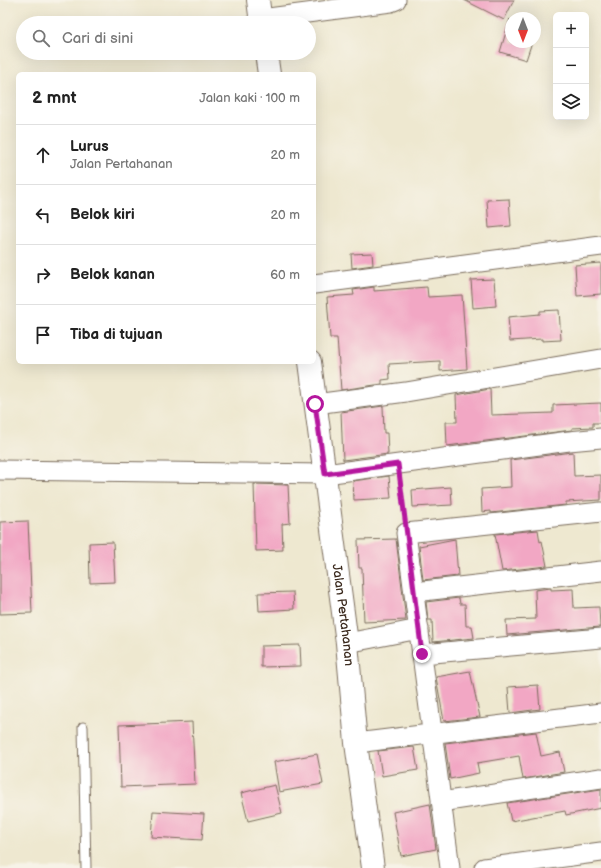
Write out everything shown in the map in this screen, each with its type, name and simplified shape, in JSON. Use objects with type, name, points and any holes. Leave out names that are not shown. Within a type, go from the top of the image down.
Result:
[{"type":"main road","points":[[267,60],[269,72]]},
{"type":"main road","name":"Jalan Pertahanan","points":[[310,364],[347,643],[356,743],[373,868]]},
{"type":"street","points":[[260,14],[391,2],[396,0]]},
{"type":"street","points":[[316,284],[601,246]]},
{"type":"street","points":[[315,404],[406,392],[601,358]]},
{"type":"street","points":[[0,470],[325,474],[601,438]]},
{"type":"street","points":[[450,868],[406,533],[601,512]]},
{"type":"street","points":[[414,592],[601,571]]},
{"type":"street","points":[[347,643],[419,629]]},
{"type":"street","points":[[422,654],[601,638]]},
{"type":"street","points":[[356,743],[601,713]]},
{"type":"street","points":[[441,802],[601,778]]},
{"type":"street","points":[[484,868],[601,852]]},
{"type":"lane","points":[[83,728],[86,868]]},
{"type":"path","points":[[398,464],[406,533]]},
{"type":"building","points":[[464,0],[514,0],[508,12],[505,12],[504,20]]},
{"type":"building","points":[[505,36],[505,48],[530,48],[526,60],[500,52]]},
{"type":"building","points":[[509,199],[511,226],[489,228],[487,200]]},
{"type":"building","points":[[372,253],[373,265],[352,268],[351,254]]},
{"type":"building","points":[[601,263],[601,294],[577,296],[575,265]]},
{"type":"building","points":[[494,279],[496,306],[473,308],[471,280]]},
{"type":"building","points":[[374,287],[374,291],[427,287],[428,297],[462,295],[467,369],[440,371],[440,361],[389,364],[390,379],[382,380],[382,384],[341,390],[337,338],[330,338],[327,297],[354,295],[353,290]]},
{"type":"building","points":[[559,310],[561,340],[542,341],[542,339],[510,341],[508,317],[540,314],[540,311]]},
{"type":"building","points":[[490,389],[491,415],[553,413],[553,405],[601,403],[601,423],[593,423],[593,427],[572,428],[572,430],[447,446],[446,422],[457,422],[456,395]]},
{"type":"building","points":[[383,406],[384,433],[387,433],[388,454],[343,460],[341,412]]},
{"type":"building","points":[[573,452],[574,476],[601,475],[601,500],[566,502],[566,505],[491,513],[491,511],[482,512],[481,489],[511,487],[510,460]]},
{"type":"building","points":[[389,476],[391,498],[354,500],[353,481]]},
{"type":"building","points":[[254,484],[288,485],[290,523],[282,524],[283,550],[256,551]]},
{"type":"building","points":[[451,487],[452,505],[413,507],[412,490]]},
{"type":"building","points":[[28,521],[32,613],[0,614],[0,522]]},
{"type":"building","points":[[538,530],[540,542],[542,541],[547,566],[502,571],[495,534]]},
{"type":"building","points":[[396,539],[406,620],[364,622],[362,568],[359,568],[358,540]]},
{"type":"building","points":[[455,539],[458,576],[423,580],[419,546]]},
{"type":"building","points":[[113,542],[115,582],[90,583],[89,543]]},
{"type":"building","points":[[551,588],[551,590],[573,589],[574,608],[599,607],[600,627],[507,635],[506,620],[536,619],[535,590]]},
{"type":"building","points":[[293,592],[294,609],[259,611],[258,593]]},
{"type":"building","points":[[459,598],[460,604],[465,604],[466,626],[472,626],[474,638],[433,642],[432,620],[428,620],[426,602]]},
{"type":"building","points":[[300,645],[301,666],[261,667],[261,646]]},
{"type":"building","points":[[470,671],[480,717],[444,721],[436,677]]},
{"type":"building","points":[[538,685],[540,709],[510,713],[508,687]]},
{"type":"building","points":[[192,722],[195,784],[121,787],[119,725]]},
{"type":"building","points":[[536,732],[541,756],[560,752],[564,772],[523,779],[519,756],[477,763],[479,773],[450,779],[445,743]]},
{"type":"building","points":[[414,747],[418,770],[382,776],[378,751]]},
{"type":"building","points":[[317,754],[323,784],[279,792],[274,762]]},
{"type":"building","points":[[275,785],[282,813],[248,821],[241,793]]},
{"type":"building","points":[[601,789],[601,808],[566,815],[565,811],[511,821],[507,803]]},
{"type":"building","points":[[430,804],[436,849],[401,856],[393,812]]},
{"type":"building","points":[[153,811],[204,814],[202,840],[151,837]]},
{"type":"route","points":[[315,404],[325,474],[398,464],[422,654]]}]
